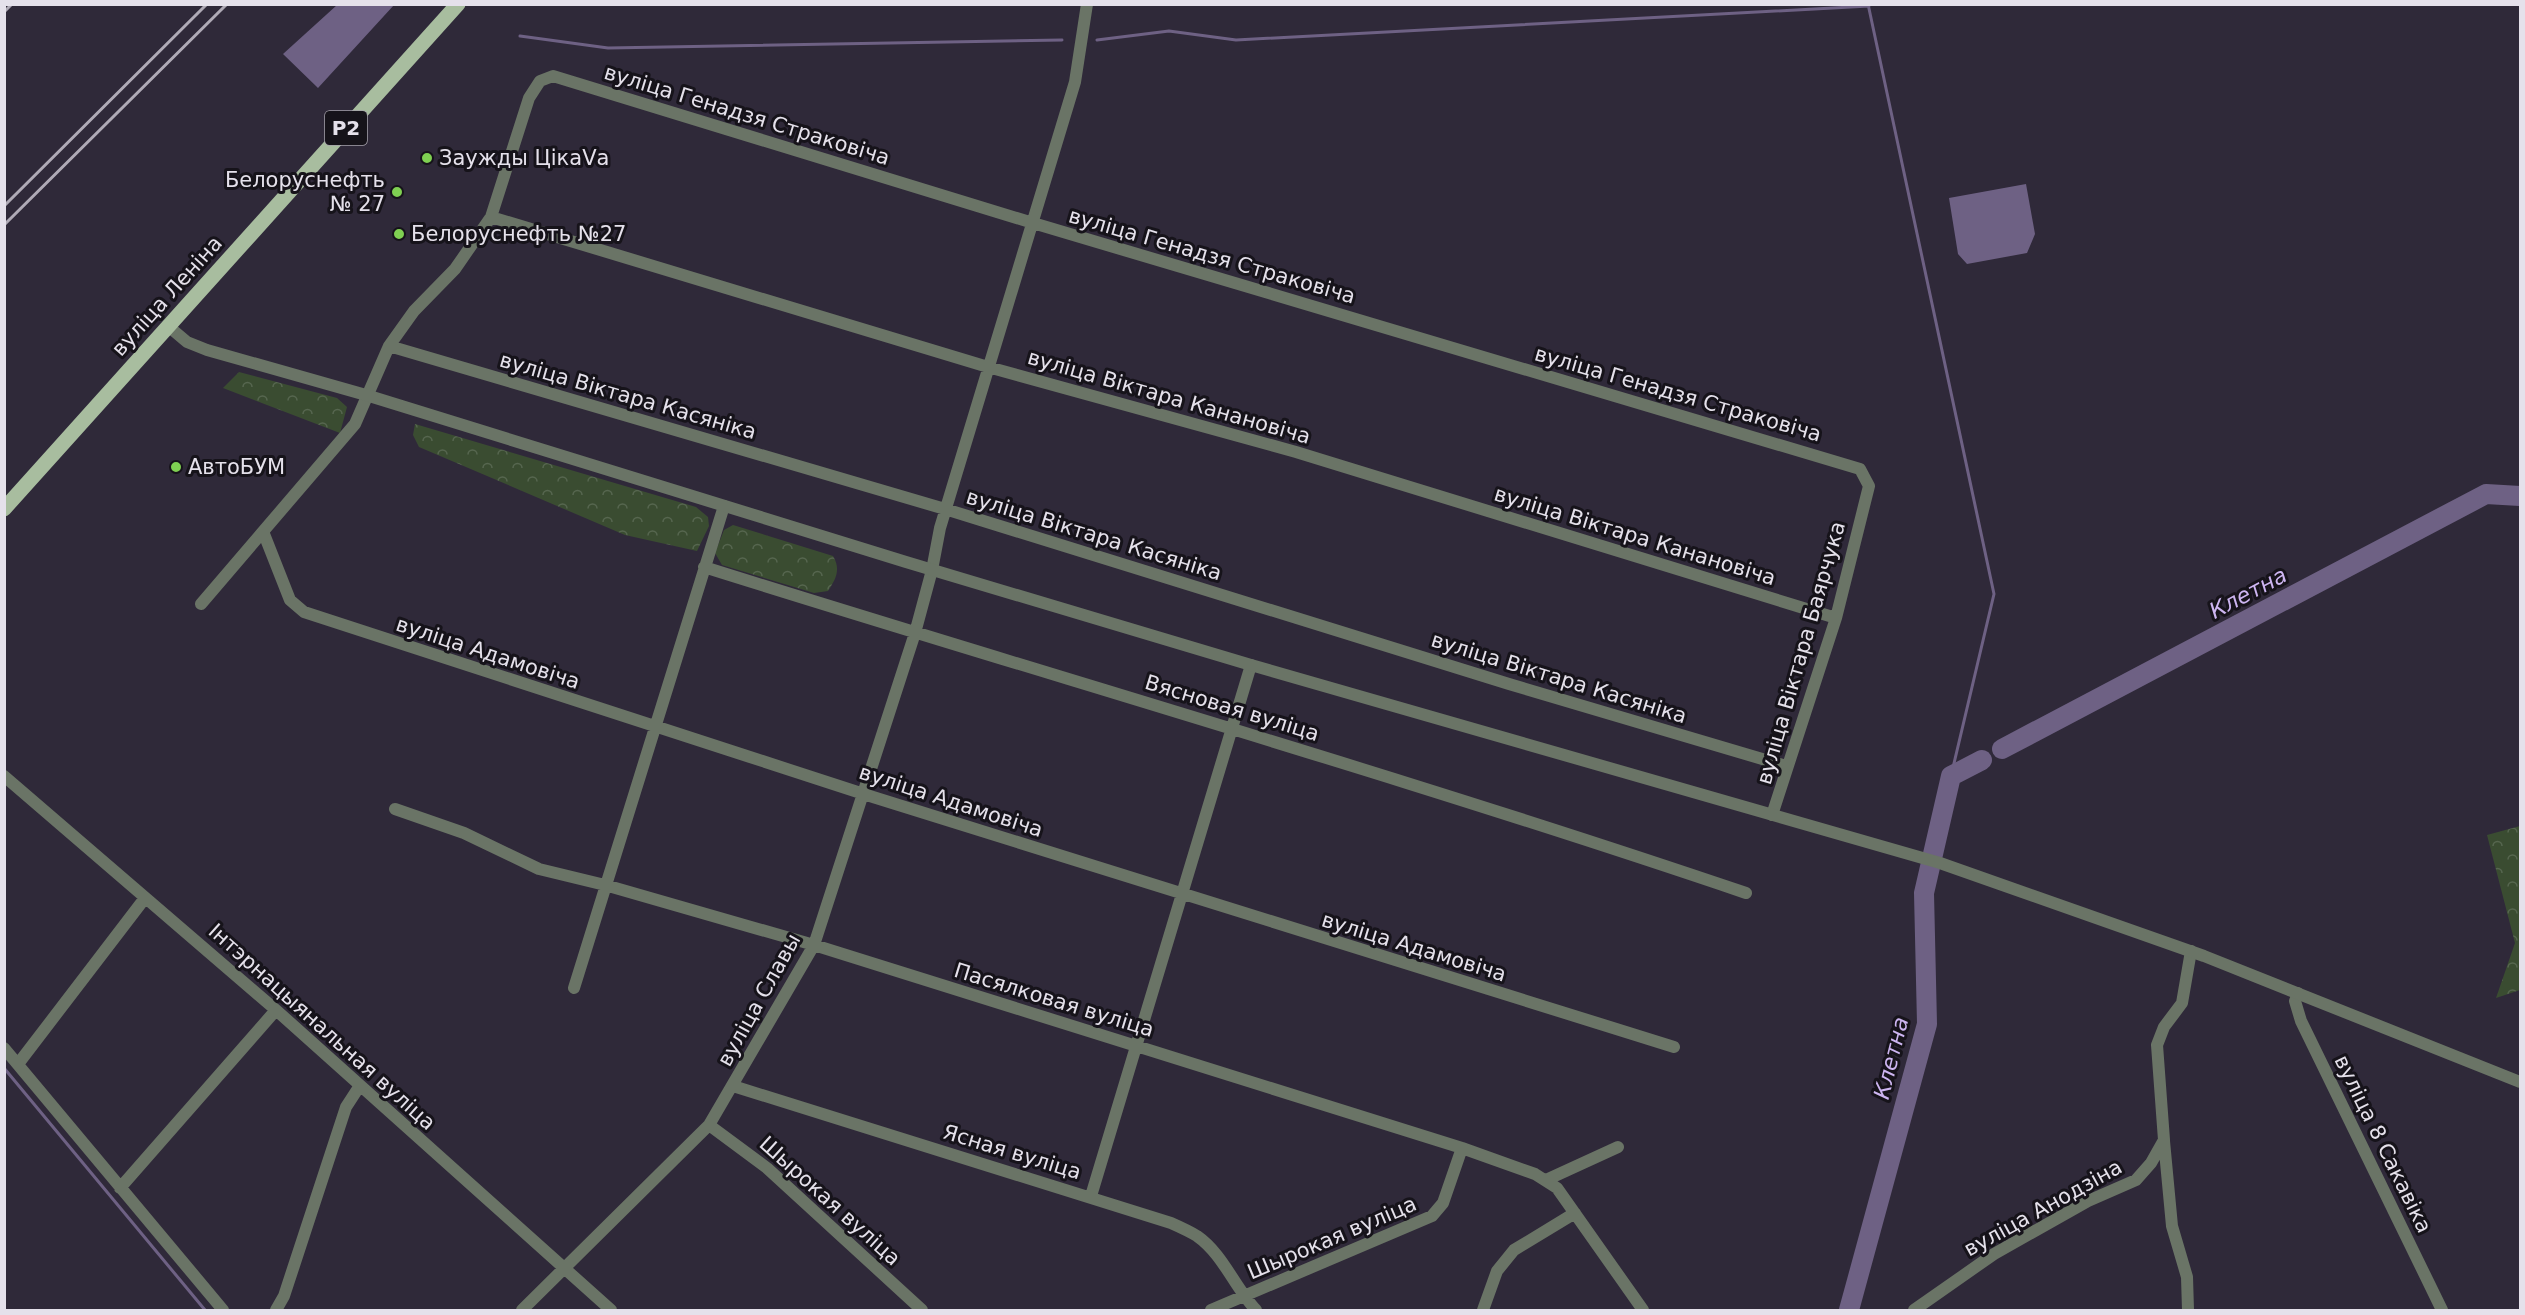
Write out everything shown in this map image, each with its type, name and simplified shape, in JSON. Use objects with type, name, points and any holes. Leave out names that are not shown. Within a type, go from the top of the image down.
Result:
[{"type":"main road","name":"вуліца Леніна","points":[[4,509],[458,4]]},
{"type":"street","name":"вуліца Славы","points":[[522,1311],[563,1267],[709,1125],[734,1086],[814,945],[915,633],[945,509],[1075,82],[1087,4]]},
{"type":"street","name":"вуліца Генадзя Страковіча","points":[[491,217],[529,98],[540,81],[553,76],[1033,224],[1860,469]]},
{"type":"street","points":[[201,604],[264,534],[355,424],[389,346],[414,311],[455,269],[491,217]]},
{"type":"street","name":"вуліца Віктара Канановіча","points":[[491,217],[988,367],[1296,452],[1836,618]]},
{"type":"street","points":[[168,326],[196,347],[366,395],[932,570],[1251,665],[1940,863],[2191,951],[2520,1082]]},
{"type":"street","name":"вуліца Віктара Касяніка","points":[[389,346],[945,509],[1509,684],[1786,766]]},
{"type":"street","name":"вуліца Віктара Баярчука","points":[[1772,815],[1786,766],[1836,618],[1869,486],[1860,469]]},
{"type":"street","points":[[574,988],[724,506]]},
{"type":"street","name":"вуліца Адамовіча","points":[[264,534],[290,600],[304,612],[1183,896],[1674,1047]]},
{"type":"street","name":"Вясновая вуліца","points":[[704,567],[915,633],[1233,727],[1746,893]]},
{"type":"street","points":[[1091,1196],[1138,1047],[1251,665]]},
{"type":"street","name":"Інтэрнацыянальная вуліца","points":[[4,776],[276,1010],[359,1087],[611,1311]]},
{"type":"street","name":"Пасялковая вуліца","points":[[395,809],[464,833],[539,869],[605,885],[814,945],[1462,1148],[1546,1180],[1557,1188],[1643,1311]]},
{"type":"street","points":[[18,1064],[145,898]]},
{"type":"street","points":[[2188,1311],[2187,1277],[2172,1226],[2157,1045],[2164,1027],[2182,1003],[2191,951]]},
{"type":"street","name":"вуліца 8 Сакавіка","points":[[2298,993],[2295,1001],[2301,1021],[2442,1311]]},
{"type":"street","points":[[120,1188],[276,1010]]},
{"type":"street","points":[[4,1048],[223,1311]]},
{"type":"street","name":"Ясная вуліца","points":[[734,1086],[1091,1196],[1171,1223],[1197,1236],[1214,1252],[1250,1304]]},
{"type":"street","points":[[276,1311],[284,1296],[346,1107],[359,1087]]},
{"type":"street","name":"Шырокая вуліца","points":[[709,1125],[767,1168],[922,1311]]},
{"type":"street","name":"вуліца Анодзіна","points":[[1914,1311],[1994,1254],[2088,1201],[2136,1180],[2151,1163],[2164,1140]]},
{"type":"street","points":[[1546,1180],[1618,1147]]},
{"type":"street","name":"Шырокая вуліца","points":[[1211,1311],[1250,1304],[1432,1216],[1443,1203],[1462,1148]]},
{"type":"street","points":[[1483,1311],[1497,1271],[1514,1250],[1575,1213]]},
{"type":"green space","points":[[239,372],[337,398],[347,407],[340,433],[223,388]]},
{"type":"green space","points":[[415,424],[696,507],[708,517],[709,526],[697,551],[625,535],[419,447],[413,435]]},
{"type":"green space","points":[[733,525],[833,556],[837,565],[837,574],[828,591],[814,593],[722,565],[715,553],[724,530]]},
{"type":"green space","points":[[2520,826],[2520,990],[2496,998],[2515,943],[2487,835]]},
{"type":"shaded area","points":[[337,5],[394,5],[318,88],[283,54]]},
{"type":"shaded area","points":[[2026,184],[2035,234],[2027,253],[1967,264],[1958,254],[1949,198]]},
{"type":"waterway","points":[[1868,4],[1994,594],[1951,776]]},
{"type":"waterway","points":[[1097,40],[1169,31],[1236,40],[1869,6]]},
{"type":"waterway","points":[[520,36],[608,48],[1062,40]]},
{"type":"waterway","name":"Клетна","points":[[2002,749],[2486,494],[2520,496]]},
{"type":"waterway","name":"Клетна","points":[[1849,1310],[1927,1024],[1924,893],[1951,776],[1982,760]]},
{"type":"waterway","points":[[4,1068],[205,1310]]},
{"type":"railway","points":[[4,12],[12,4]]},
{"type":"railway","points":[[4,206],[207,4]]},
{"type":"railway","points":[[4,225],[227,4]]},
{"type":"place","name":"Заужды ЦікаVа","points":[[427,158]]},
{"type":"place","name":"Белоруснефть № 27","points":[[397,192]]},
{"type":"place","name":"Белоруснефть №27","points":[[399,234]]},
{"type":"place","name":"АвтоБУМ","points":[[176,467]]}]
